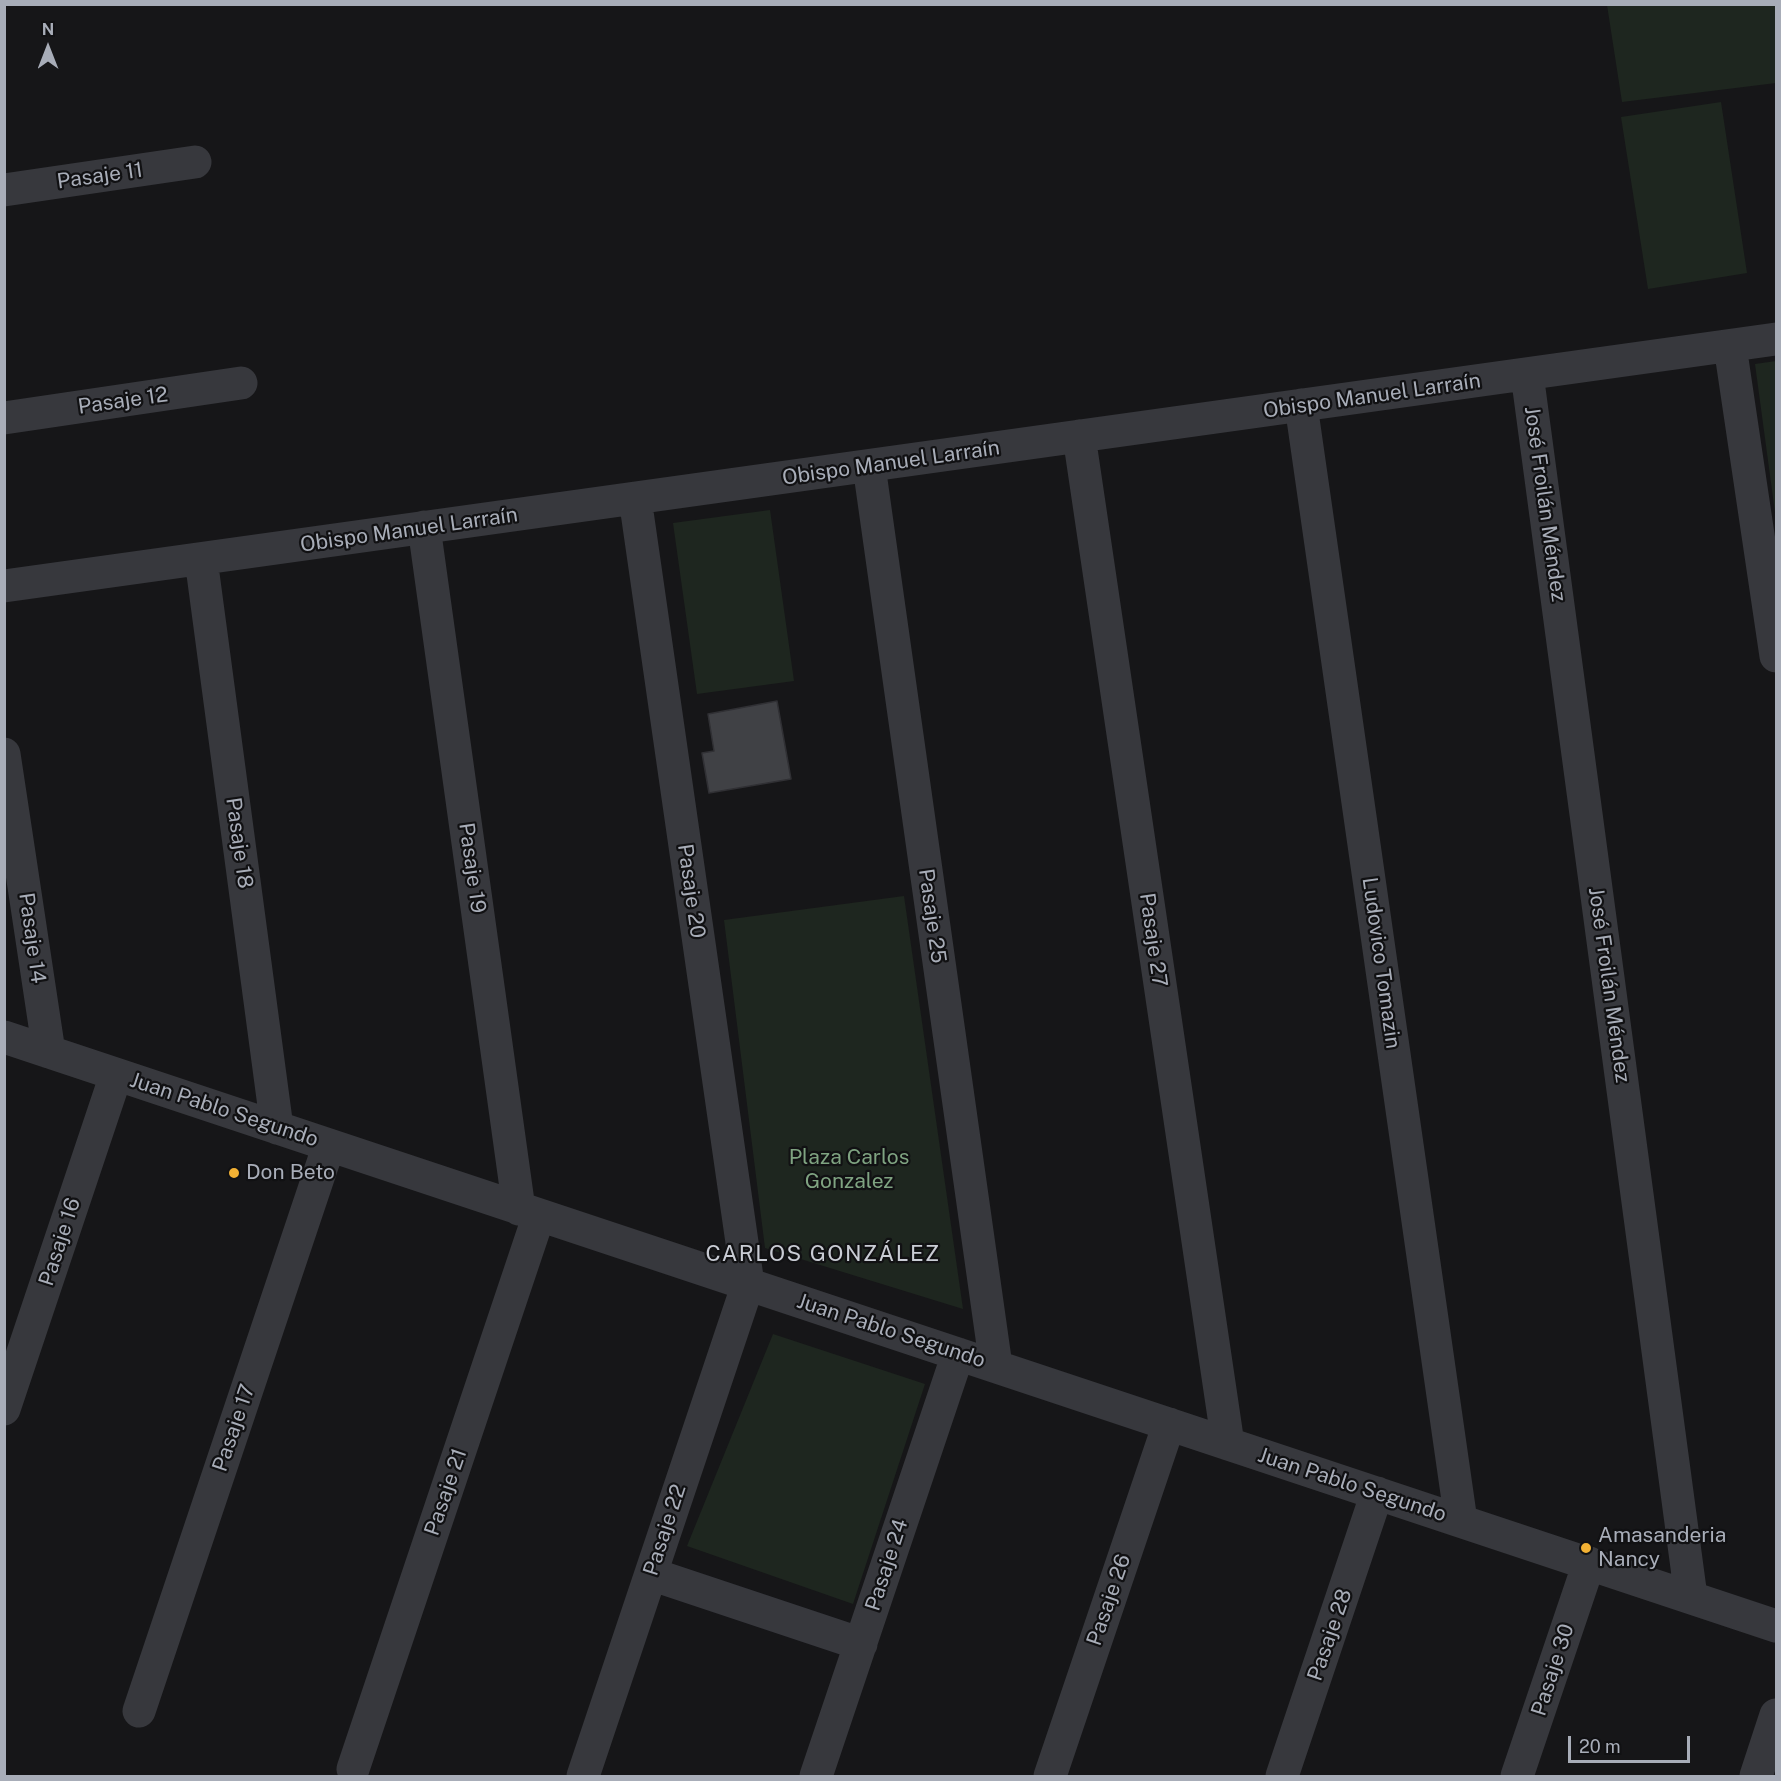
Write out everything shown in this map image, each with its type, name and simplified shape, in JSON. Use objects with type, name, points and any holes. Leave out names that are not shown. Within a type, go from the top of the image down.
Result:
[{"type":"street","name":"Pasaje 11","points":[[4,190],[195,162]]},
{"type":"street","name":"Obispo Manuel Larraín","points":[[4,586],[1776,339]]},
{"type":"street","points":[[1730,346],[1776,656]]},
{"type":"street","name":"José Froilán Méndez","points":[[1527,374],[1691,1597]]},
{"type":"street","name":"Pasaje 12","points":[[4,418],[241,383]]},
{"type":"street","name":"Ludovico Tomazin","points":[[1301,405],[1461,1521]]},
{"type":"street","name":"Pasaje 27","points":[[1078,436],[1228,1443]]},
{"type":"street","name":"Pasaje 25","points":[[869,466],[996,1366]]},
{"type":"street","name":"Pasaje 20","points":[[635,498],[748,1284]]},
{"type":"street","name":"Pasaje 19","points":[[424,527],[529,1212]]},
{"type":"street","name":"Pasaje 18","points":[[201,559],[277,1128]]},
{"type":"street","name":"Pasaje 14","points":[[4,754],[49,1052]]},
{"type":"street","name":"Juan Pablo Segundo","points":[[4,1037],[1776,1626]]},
{"type":"street","name":"Pasaje 16","points":[[4,1408],[116,1075]]},
{"type":"street","name":"Pasaje 17","points":[[139,1711],[328,1145]]},
{"type":"street","name":"Pasaje 21","points":[[353,1769],[529,1212]]},
{"type":"street","name":"Pasaje 22","points":[[583,1776],[748,1284]]},
{"type":"street","name":"Pasaje 24","points":[[816,1776],[958,1354]]},
{"type":"street","name":"Pasaje 26","points":[[1050,1776],[1168,1424]]},
{"type":"street","name":"Pasaje 28","points":[[1282,1776],[1377,1493]]},
{"type":"street","name":"Pasaje 30","points":[[1517,1776],[1589,1563]]},
{"type":"street","points":[[651,1574],[861,1644]]},
{"type":"street","points":[[1756,1776],[1776,1715]]},
{"type":"green space","points":[[1607,5],[1776,5],[1776,83],[1622,102]]},
{"type":"green space","points":[[1721,102],[1747,273],[1648,289],[1621,117]]},
{"type":"green space","points":[[1776,361],[1776,520],[1755,364]]},
{"type":"green space","points":[[770,510],[794,681],[697,694],[673,523]]},
{"type":"green space","name":"Plaza Carlos Gonzalez","points":[[904,896],[963,1309],[765,1248],[724,920]]},
{"type":"green space","points":[[773,1334],[925,1384],[853,1604],[687,1546]]},
{"type":"building","points":[[777,701],[791,779],[709,793],[702,753],[714,751],[708,714]]},
{"type":"place","name":"Don Beto","points":[[234,1173]]},
{"type":"place","name":"Amasanderia Nancy","points":[[1586,1548]]},
{"type":"district","name":"CARLOS GONZÁLEZ","points":[[823,1254]]}]
